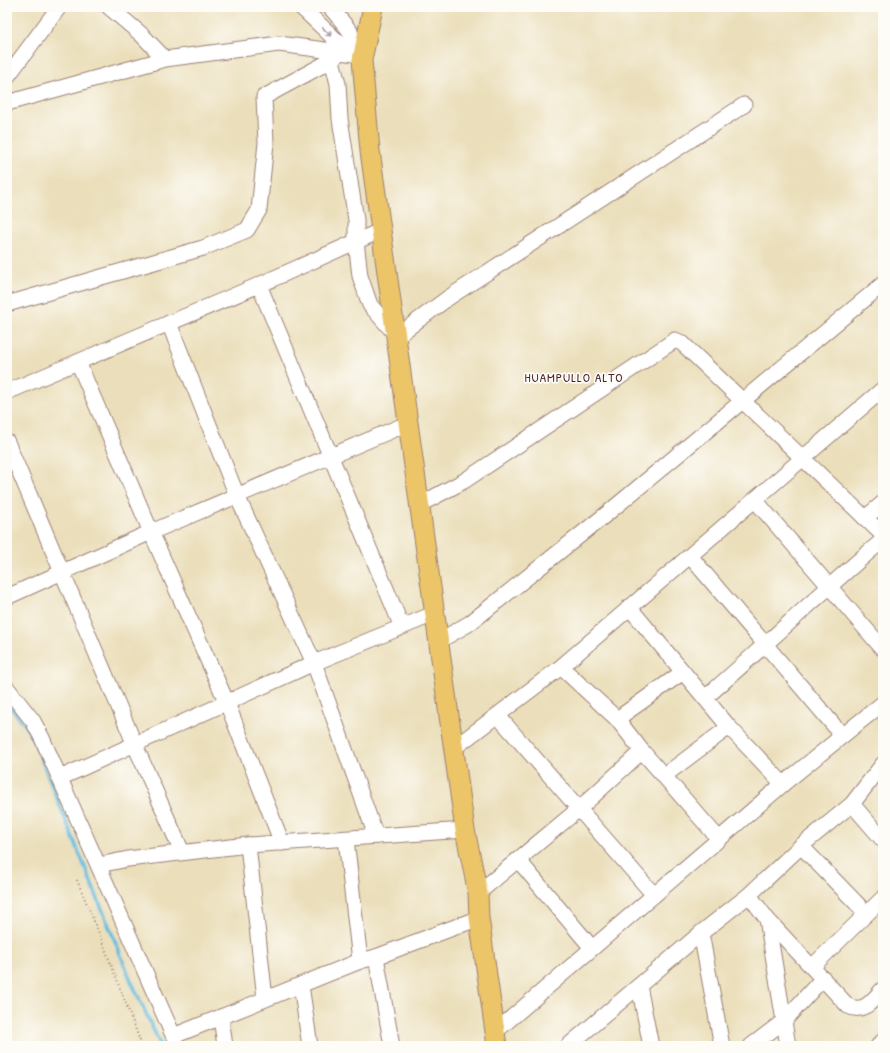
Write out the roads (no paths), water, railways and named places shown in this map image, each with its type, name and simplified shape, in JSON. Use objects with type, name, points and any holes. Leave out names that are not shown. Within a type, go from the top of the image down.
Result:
[{"type":"main road","points":[[373,7],[358,57],[465,830],[478,893],[478,918],[496,1039]]},
{"type":"street","points":[[7,77],[59,7]]},
{"type":"street","points":[[109,7],[142,35],[165,59]]},
{"type":"street","points":[[301,7],[338,42],[358,57]]},
{"type":"street","points":[[330,7],[350,31],[358,57]]},
{"type":"street","points":[[7,104],[165,59],[278,44],[336,57],[358,57]]},
{"type":"street","points":[[336,57],[340,119],[356,220],[356,241],[360,276],[370,304],[397,336],[448,298],[744,104]]},
{"type":"street","points":[[7,304],[203,248],[247,230],[259,210],[266,143],[264,97],[336,57]]},
{"type":"street","points":[[7,392],[259,285],[382,230]]},
{"type":"street","points":[[439,641],[476,618],[603,517],[883,284]]},
{"type":"street","points":[[259,285],[402,627]]},
{"type":"street","points":[[169,323],[237,496],[314,663],[376,836]]},
{"type":"street","points":[[419,505],[464,481],[674,340],[682,343],[883,535]]},
{"type":"street","points":[[78,362],[150,532],[227,703],[282,842]]},
{"type":"street","points":[[454,748],[561,667],[883,389]]},
{"type":"street","points":[[7,597],[150,532],[409,423]]},
{"type":"street","points":[[7,442],[61,572],[182,852]]},
{"type":"street","points":[[755,500],[883,649]]},
{"type":"street","points":[[865,518],[883,503]]},
{"type":"street","points":[[705,698],[766,646],[829,586],[883,540]]},
{"type":"street","points":[[690,556],[842,735]]},
{"type":"street","points":[[629,607],[729,727],[783,784]]},
{"type":"street","points":[[60,778],[314,663],[436,613]]},
{"type":"street","points":[[561,667],[617,719],[642,751],[665,775],[719,839]]},
{"type":"street","points":[[617,719],[683,672]]},
{"type":"street","points":[[7,688],[33,721],[50,754],[170,1033],[176,1035],[360,961],[376,957],[478,918]]},
{"type":"street","points":[[496,1039],[592,948],[783,784],[883,703]]},
{"type":"street","points":[[498,716],[580,808],[654,895]]},
{"type":"street","points":[[665,775],[729,727]]},
{"type":"street","points":[[478,893],[519,861],[642,751]]},
{"type":"street","points":[[568,1046],[581,1041],[639,986],[701,933],[749,895],[801,846],[852,804],[883,764]]},
{"type":"street","points":[[852,804],[883,840]]},
{"type":"street","points":[[99,865],[128,858],[248,845],[465,830]]},
{"type":"street","points":[[346,839],[360,961]]},
{"type":"street","points":[[248,845],[265,999]]},
{"type":"street","points":[[801,846],[866,913]]},
{"type":"street","points":[[519,861],[592,948]]},
{"type":"street","points":[[749,895],[767,919],[813,966],[844,1003],[859,1009],[866,1007],[883,989]]},
{"type":"street","points":[[813,966],[883,898]]},
{"type":"street","points":[[767,919],[788,1046]]},
{"type":"street","points":[[701,933],[722,1046]]},
{"type":"street","points":[[376,957],[392,1046]]},
{"type":"street","points":[[751,1046],[784,1021],[823,978]]},
{"type":"street","points":[[301,985],[310,1046]]},
{"type":"street","points":[[639,986],[650,1046]]},
{"type":"street","points":[[221,1017],[225,1046]]},
{"type":"street","points":[[878,1046],[883,1041]]},
{"type":"waterway","points":[[7,703],[25,725],[35,744],[132,983],[161,1046]]},
{"type":"district","name":"HUAMPULLO ALTO","points":[[574,377]]}]
